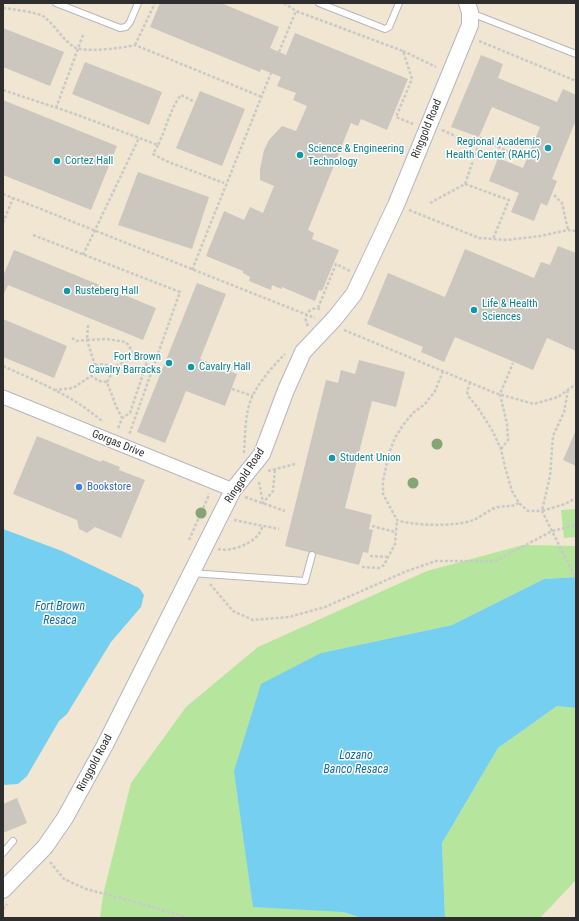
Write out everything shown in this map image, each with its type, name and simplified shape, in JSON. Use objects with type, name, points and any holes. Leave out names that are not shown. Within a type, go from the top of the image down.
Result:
[{"type":"street","name":"Ringgold Road","points":[[3,890],[45,847],[65,818],[196,574],[237,493],[262,454],[286,390],[304,352],[335,318],[354,294],[396,205],[470,25],[469,8]]},
{"type":"street","name":"Gorgas Drive","points":[[3,397],[237,493]]},
{"type":"lane","points":[[56,3],[120,28],[126,27],[130,22],[138,3]]},
{"type":"lane","points":[[320,3],[385,29],[389,27],[399,3]]},
{"type":"lane","points":[[469,8],[576,54]]},
{"type":"lane","points":[[196,574],[305,581],[312,555]]},
{"type":"lane","points":[[3,853],[13,841]]},
{"type":"path","points":[[135,45],[155,3]]},
{"type":"path","points":[[284,3],[296,11],[403,51],[436,67]]},
{"type":"path","points":[[3,8],[42,15],[75,48],[118,49],[135,45],[262,97]]},
{"type":"path","points":[[279,52],[296,11]]},
{"type":"path","points":[[56,108],[83,35]]},
{"type":"path","points":[[403,51],[412,79],[396,117],[413,124]]},
{"type":"path","points":[[192,270],[271,73]]},
{"type":"path","points":[[3,90],[158,145]]},
{"type":"path","points":[[195,102],[180,96],[174,104],[166,128],[153,154],[166,161],[224,183]]},
{"type":"path","points":[[438,129],[478,146]]},
{"type":"path","points":[[430,203],[465,184],[478,146],[479,137],[518,157]]},
{"type":"path","points":[[83,255],[139,138]]},
{"type":"path","points":[[465,184],[509,200],[493,239]]},
{"type":"path","points":[[3,194],[192,270],[306,315],[318,319],[310,328],[305,320],[306,315],[311,309],[318,308],[324,312]]},
{"type":"path","points":[[554,195],[562,203],[568,230]]},
{"type":"path","points":[[3,223],[13,198]]},
{"type":"path","points":[[404,208],[478,238],[507,240],[540,236],[568,230],[576,231]]},
{"type":"path","points":[[33,235],[180,292],[129,435]]},
{"type":"path","points":[[318,308],[336,264],[352,272]]},
{"type":"path","points":[[54,390],[73,388],[91,376],[95,365],[87,340],[88,325]]},
{"type":"path","points":[[341,329],[500,394],[534,404],[558,397],[576,384]]},
{"type":"path","points":[[72,338],[76,341],[106,339],[126,342],[135,355],[147,362],[130,413],[122,418],[117,430]]},
{"type":"path","points":[[244,455],[247,414],[253,396],[264,379],[288,351]]},
{"type":"path","points":[[95,365],[104,364],[112,367],[135,355]]},
{"type":"path","points":[[501,449],[508,440],[507,424],[500,394],[513,363]]},
{"type":"path","points":[[3,366],[54,390],[90,410],[106,424]]},
{"type":"path","points":[[112,367],[112,373],[107,382],[122,418]]},
{"type":"path","points":[[362,567],[379,568],[384,565],[395,544],[396,520],[383,494],[383,480],[389,453],[395,438],[403,426],[413,413],[425,404],[435,391],[443,371]]},
{"type":"path","points":[[91,376],[99,381],[107,382]]},
{"type":"path","points":[[470,382],[467,392],[469,397],[492,430],[501,449],[512,491],[519,503],[528,511],[542,511],[565,504],[576,498]]},
{"type":"path","points":[[232,389],[253,396]]},
{"type":"path","points":[[568,390],[564,412],[553,436],[550,455],[550,476],[542,511],[576,579]]},
{"type":"path","points":[[112,427],[136,438]]},
{"type":"path","points":[[263,473],[294,464]]},
{"type":"path","points":[[263,503],[273,491],[275,469]]},
{"type":"path","points":[[259,480],[263,503]]},
{"type":"path","points":[[189,541],[209,495],[202,492]]},
{"type":"path","points":[[237,493],[285,511]]},
{"type":"path","points":[[396,520],[406,524],[457,524],[474,520],[498,507],[512,507],[519,503]]},
{"type":"path","points":[[228,519],[279,529]]},
{"type":"path","points":[[196,574],[233,611],[253,620],[289,617],[325,607],[407,571],[436,561],[496,561],[552,531],[576,525]]},
{"type":"path","points":[[214,548],[223,550],[240,546],[251,541],[258,535],[263,526]]},
{"type":"path","points":[[372,526],[395,532]]},
{"type":"path","points":[[370,556],[389,558]]},
{"type":"path","points":[[50,862],[64,879],[86,889],[189,918]]},
{"type":"shaded area","points":[[3,3],[576,3],[576,918],[3,918]]},
{"type":"green space","points":[[576,509],[576,537],[564,538],[561,510]]},
{"type":"green space","points":[[523,545],[576,546],[576,577],[544,579],[452,625],[321,653],[343,912],[362,918],[100,918],[103,895],[131,783],[186,707],[258,647],[427,571]]},
{"type":"green space","points":[[557,706],[576,708],[576,880],[540,918],[445,918],[442,843],[498,748]]},
{"type":"water","name":"Fort Brown Resaca","points":[[3,529],[62,551],[139,588],[144,595],[141,607],[111,642],[67,714],[59,721],[27,776],[18,784],[3,785]]},
{"type":"water","name":"Lozano Banco Resaca","points":[[576,577],[576,708],[557,706],[498,748],[442,843],[445,918],[362,918],[343,912],[253,907],[234,771],[261,684],[321,653],[452,625],[544,579]]},
{"type":"building","name":"Science & Engineering Technology","points":[[160,3],[221,3],[279,27],[270,48],[286,55],[295,33],[408,79],[387,130],[361,119],[358,126],[351,123],[308,230],[314,233],[312,239],[339,250],[322,291],[319,290],[315,301],[282,287],[281,289],[272,285],[271,290],[249,281],[250,277],[243,273],[243,271],[206,256],[224,211],[244,220],[250,207],[263,213],[274,186],[260,180],[260,169],[264,150],[269,140],[282,126],[296,131],[307,106],[293,100],[296,93],[277,86],[281,77],[261,69],[260,72],[150,27]]},
{"type":"building","points":[[3,28],[64,52],[50,86],[3,67]]},
{"type":"building","name":"Regional Academic Health Center (RAHC)","points":[[481,55],[503,64],[498,78],[557,102],[563,89],[576,95],[576,120],[552,179],[557,181],[547,206],[541,203],[534,221],[511,212],[519,193],[489,181],[498,158],[523,168],[540,127],[492,107],[479,137],[451,127]]},
{"type":"building","points":[[85,62],[162,92],[149,125],[72,94]]},
{"type":"building","points":[[200,91],[245,109],[222,166],[176,148]]},
{"type":"building","name":"Cortez Hall","points":[[3,100],[117,146],[91,210],[3,175]]},
{"type":"building","points":[[138,172],[209,197],[192,249],[118,225]]},
{"type":"building","name":"Life & Health Sciences","points":[[558,246],[576,253],[576,351],[547,338],[533,370],[455,337],[444,362],[421,352],[423,347],[367,324],[388,273],[445,297],[465,249],[534,278],[541,262],[550,265]]},
{"type":"building","name":"Rusteberg Hall","points":[[14,250],[156,308],[143,340],[8,285],[3,296],[3,276]]},
{"type":"building","name":"Cavalry Hall","points":[[197,283],[226,294],[200,359],[237,374],[225,406],[186,391],[165,443],[137,432]]},
{"type":"building","points":[[3,319],[67,346],[54,378],[3,357]]},
{"type":"building","name":"Student Union","points":[[359,360],[405,372],[396,407],[372,401],[345,508],[372,515],[369,529],[373,530],[368,553],[363,552],[359,565],[285,546],[326,380],[338,383],[341,370],[355,374]]},
{"type":"building","points":[[576,430],[576,466],[563,460]]},
{"type":"building","name":"Bookstore","points":[[37,436],[101,462],[102,460],[120,467],[119,470],[145,480],[121,538],[95,527],[87,533],[79,529],[77,520],[13,494]]},
{"type":"building","points":[[17,798],[27,823],[3,833],[3,804]]},
{"type":"place","name":"Regional Academic Health Center (RAHC)","points":[[548,148]]},
{"type":"place","name":"Science & Engineering Technology","points":[[300,155]]},
{"type":"place","name":"Cortez Hall","points":[[57,161]]},
{"type":"place","name":"Rusteberg Hall","points":[[67,291]]},
{"type":"place","name":"Life & Health Sciences","points":[[474,310]]},
{"type":"place","name":"Fort Brown Cavalry Barracks","points":[[169,363]]},
{"type":"place","name":"Cavalry Hall","points":[[191,367]]},
{"type":"place","name":"Student Union","points":[[332,458]]},
{"type":"place","name":"Bookstore","points":[[79,487]]}]
